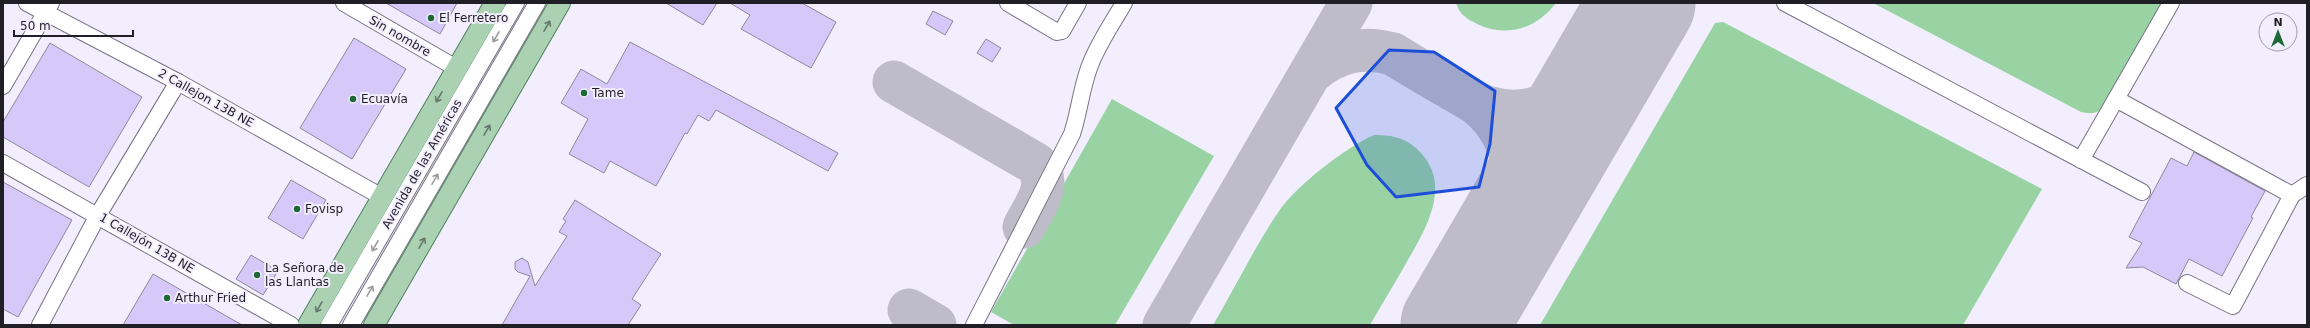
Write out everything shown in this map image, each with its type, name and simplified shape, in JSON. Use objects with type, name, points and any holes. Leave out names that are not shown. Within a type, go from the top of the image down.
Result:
[{"type":"main road","name":"Avenida de las Américas","points":[[308,325],[495,3]]},
{"type":"main road","points":[[374,325],[560,3]]},
{"type":"street","name":"2 Callejon 13B NE","points":[[27,3],[48,8],[382,197]]},
{"type":"street","name":"Sin nombre","points":[[344,3],[456,68]]},
{"type":"street","name":"Avenida de las Américas","points":[[329,325],[516,3]]},
{"type":"street","name":"Avenida de las Américas","points":[[351,325],[537,3]]},
{"type":"street","points":[[1008,3],[1031,9],[1052,31],[1061,32],[1078,3]]},
{"type":"street","points":[[974,325],[1072,134],[1078,117],[1088,70],[1124,3]]},
{"type":"street","points":[[1785,3],[2142,192]]},
{"type":"street","points":[[2081,160],[2171,3]]},
{"type":"street","points":[[3,86],[48,8]]},
{"type":"street","points":[[40,325],[98,216],[178,82]]},
{"type":"street","points":[[2116,99],[2292,195]]},
{"type":"street","name":"1 Callejón 13B NE","points":[[3,163],[291,325]]},
{"type":"street","points":[[2187,283],[2233,306],[2292,195],[2307,185]]},
{"type":"highlighted area","points":[[1389,50],[1434,52],[1495,91],[1490,144],[1479,187],[1396,197],[1367,165],[1336,108]]},
{"type":"green space","points":[[1456,3],[1556,3],[1548,12],[1530,25],[1510,30],[1499,30],[1488,28],[1470,20],[1459,10]]},
{"type":"green space","points":[[1873,3],[2162,3],[2103,108],[2090,113],[2081,112]]},
{"type":"green space","points":[[1723,22],[2042,189],[1963,325],[1540,325],[1715,23]]},
{"type":"green space","points":[[1112,99],[1214,156],[1115,325],[1014,325],[991,312]]},
{"type":"green space","points":[[1374,135],[1399,138],[1415,147],[1430,166],[1435,180],[1435,195],[1432,210],[1419,240],[1370,325],[1213,325],[1262,238],[1287,201],[1322,168],[1350,148]]},
{"type":"building","name":"El Ferretero","points":[[386,3],[457,3],[440,34]]},
{"type":"building","points":[[666,3],[717,3],[703,25]]},
{"type":"building","points":[[730,3],[802,3],[836,22],[811,68],[741,29],[750,15]]},
{"type":"building","points":[[933,11],[953,21],[945,35],[926,24]]},
{"type":"building","name":"Ecuavía","points":[[354,38],[406,69],[352,159],[300,128]]},
{"type":"building","points":[[986,39],[1001,48],[992,62],[977,53]]},
{"type":"building","points":[[630,42],[838,153],[828,171],[716,110],[709,121],[698,115],[687,134],[685,133],[656,186],[610,161],[604,173],[569,154],[588,119],[561,103],[581,69],[607,84]]},
{"type":"building","points":[[50,43],[142,97],[89,187],[3,137],[3,122]]},
{"type":"building","points":[[2194,152],[2265,191],[2251,217],[2253,218],[2222,276],[2189,259],[2176,284],[2143,267],[2126,268],[2142,243],[2129,237],[2171,158],[2187,166]]},
{"type":"building","name":"Fovisp","points":[[291,180],[326,200],[303,239],[268,218]]},
{"type":"building","points":[[3,182],[72,220],[18,317],[3,309]]},
{"type":"building","points":[[575,200],[661,254],[632,299],[641,305],[628,325],[502,325],[530,276],[518,272],[515,269],[515,262],[522,258],[528,262],[535,286],[567,236],[559,232],[566,221],[563,219]]},
{"type":"building","name":"La Señora de las Llantas","points":[[251,255],[278,271],[263,295],[236,279]]},
{"type":"building","name":"Arthur Fried","points":[[153,274],[242,325],[123,325]]},
{"type":"taxiway","points":[[1164,325],[1351,3]]},
{"type":"taxiway","points":[[1312,72],[1330,59],[1340,55],[1360,50],[1382,51],[1393,54],[1480,105],[1510,111],[1529,110],[1546,105],[1562,97],[1591,74],[1617,47]]},
{"type":"taxiway","points":[[894,82],[1036,164],[1041,172],[1043,180],[1042,188],[1037,204],[1024,227]]},
{"type":"taxiway","points":[[1477,104],[1492,119],[1503,135],[1513,170],[1511,207],[1501,246]]},
{"type":"taxiway","points":[[909,310],[935,325]]},
{"type":"runway","points":[[1454,325],[1642,3]]},
{"type":"place","name":"El Ferretero","points":[[431,18]]},
{"type":"place","name":"Tame","points":[[584,93]]},
{"type":"place","name":"Ecuavía","points":[[353,99]]},
{"type":"place","name":"Fovisp","points":[[297,209]]},
{"type":"place","name":"La Señora de las Llantas","points":[[257,275]]},
{"type":"place","name":"Arthur Fried","points":[[167,298]]}]
